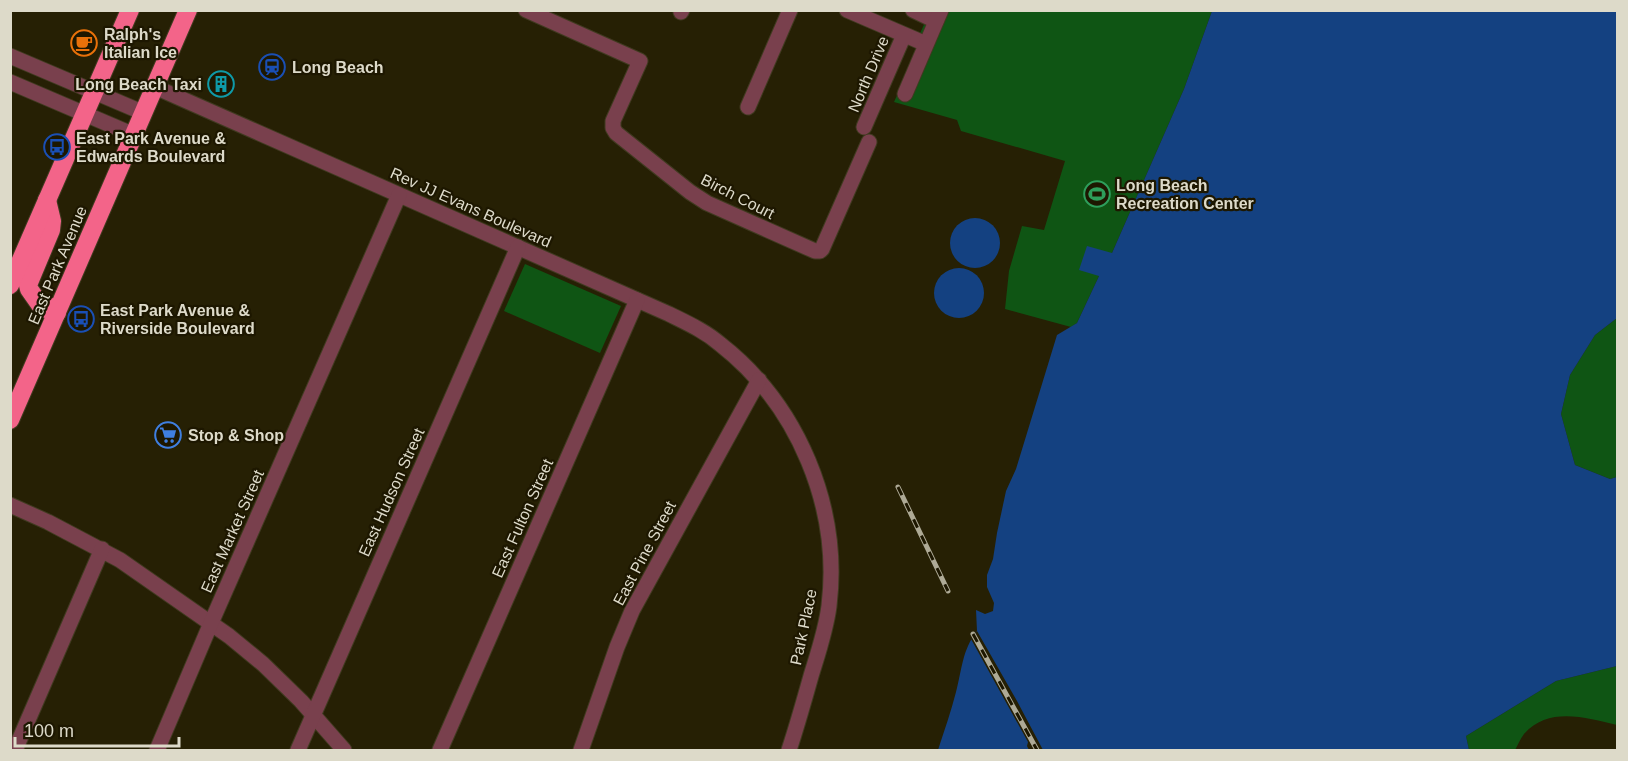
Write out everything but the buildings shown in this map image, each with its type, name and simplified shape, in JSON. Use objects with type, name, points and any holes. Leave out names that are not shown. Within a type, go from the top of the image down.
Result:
[{"type":"highway","name":"East Park Avenue","points":[[10,285],[130,10]]},
{"type":"highway","name":"East Park Avenue","points":[[10,420],[188,10]]},
{"type":"highway","points":[[47,200],[52,221],[51,230],[28,285],[43,309],[48,306],[57,313]]},
{"type":"street","points":[[748,107],[790,10]]},
{"type":"street","points":[[847,10],[926,44]]},
{"type":"street","points":[[905,93],[939,16],[913,10]]},
{"type":"street","name":"Birch Court","points":[[530,11],[640,61],[613,121],[613,130],[616,134],[707,203],[725,213],[815,251],[822,249],[866,134]]},
{"type":"street","name":"North Drive","points":[[866,134],[904,35]]},
{"type":"street","points":[[10,56],[94,92],[139,124]]},
{"type":"street","points":[[10,82],[85,114],[139,124]]},
{"type":"street","name":"Rev JJ Evans Boulevard","points":[[155,87],[669,314],[708,335],[730,352],[759,380]]},
{"type":"street","name":"East Market Street","points":[[157,750],[399,195]]},
{"type":"street","name":"East Hudson Street","points":[[298,750],[518,247]]},
{"type":"street","name":"East Fulton Street","points":[[440,750],[637,300]]},
{"type":"street","name":"East Pine Street","points":[[581,750],[632,611],[759,380]]},
{"type":"street","name":"Park Place","points":[[759,380],[781,409],[808,459],[825,515],[830,553],[829,607],[819,652],[789,750]]},
{"type":"street","points":[[10,505],[102,549],[147,577],[230,636],[301,701],[344,750]]},
{"type":"street","points":[[15,750],[102,549]]},
{"type":"green space","name":"Long Beach Recreation Center","points":[[939,11],[1212,11],[1184,89],[1112,253],[1077,323],[1071,327],[1005,309],[1009,271],[1022,226],[1044,230],[1065,161],[961,131],[957,120],[894,102],[921,42],[917,40],[928,16]]},
{"type":"green space","points":[[525,264],[621,306],[600,353],[504,311]]},
{"type":"green space","points":[[1617,318],[1617,477],[1610,479],[1575,465],[1561,414],[1570,375],[1595,335]]},
{"type":"green space","points":[[1617,666],[1617,725],[1581,717],[1556,717],[1534,725],[1524,734],[1515,750],[1469,750],[1466,736],[1556,681]]},
{"type":"water","points":[[1212,11],[1617,11],[1617,318],[1595,335],[1570,375],[1561,414],[1575,465],[1610,479],[1617,477],[1617,666],[1556,681],[1466,736],[1469,750],[938,750],[965,653],[977,631],[976,610],[985,614],[993,611],[994,603],[987,587],[987,575],[993,559],[1006,491],[1016,469],[1057,335],[1077,323],[1099,276],[1079,270],[1087,246],[1112,253],[1184,89]]},
{"type":"water","points":[[975,218],[989,222],[996,229],[1000,243],[996,257],[989,264],[975,268],[961,264],[954,257],[950,243],[954,229],[961,222]]},
{"type":"water","points":[[959,268],[973,272],[980,279],[984,293],[980,307],[973,314],[959,318],[945,314],[938,307],[934,293],[938,279],[945,272]]},
{"type":"pier","points":[[977,631],[1043,750],[1029,750],[1028,742],[971,639]]},
{"type":"railway","points":[[898,487],[948,591]]},
{"type":"railway","points":[[973,634],[1037,750]]},
{"type":"place","name":"Ralph's Italian Ice","points":[[84,43]]},
{"type":"place","name":"Long Beach","points":[[272,67]]},
{"type":"place","name":"Long Beach Taxi","points":[[221,84]]},
{"type":"place","name":"East Park Avenue & Edwards Boulevard","points":[[57,147]]},
{"type":"place","name":"Long Beach Recreation Center","points":[[1097,194]]},
{"type":"place","name":"East Park Avenue & Riverside Boulevard","points":[[81,319]]},
{"type":"place","name":"Stop & Shop","points":[[168,435]]}]
